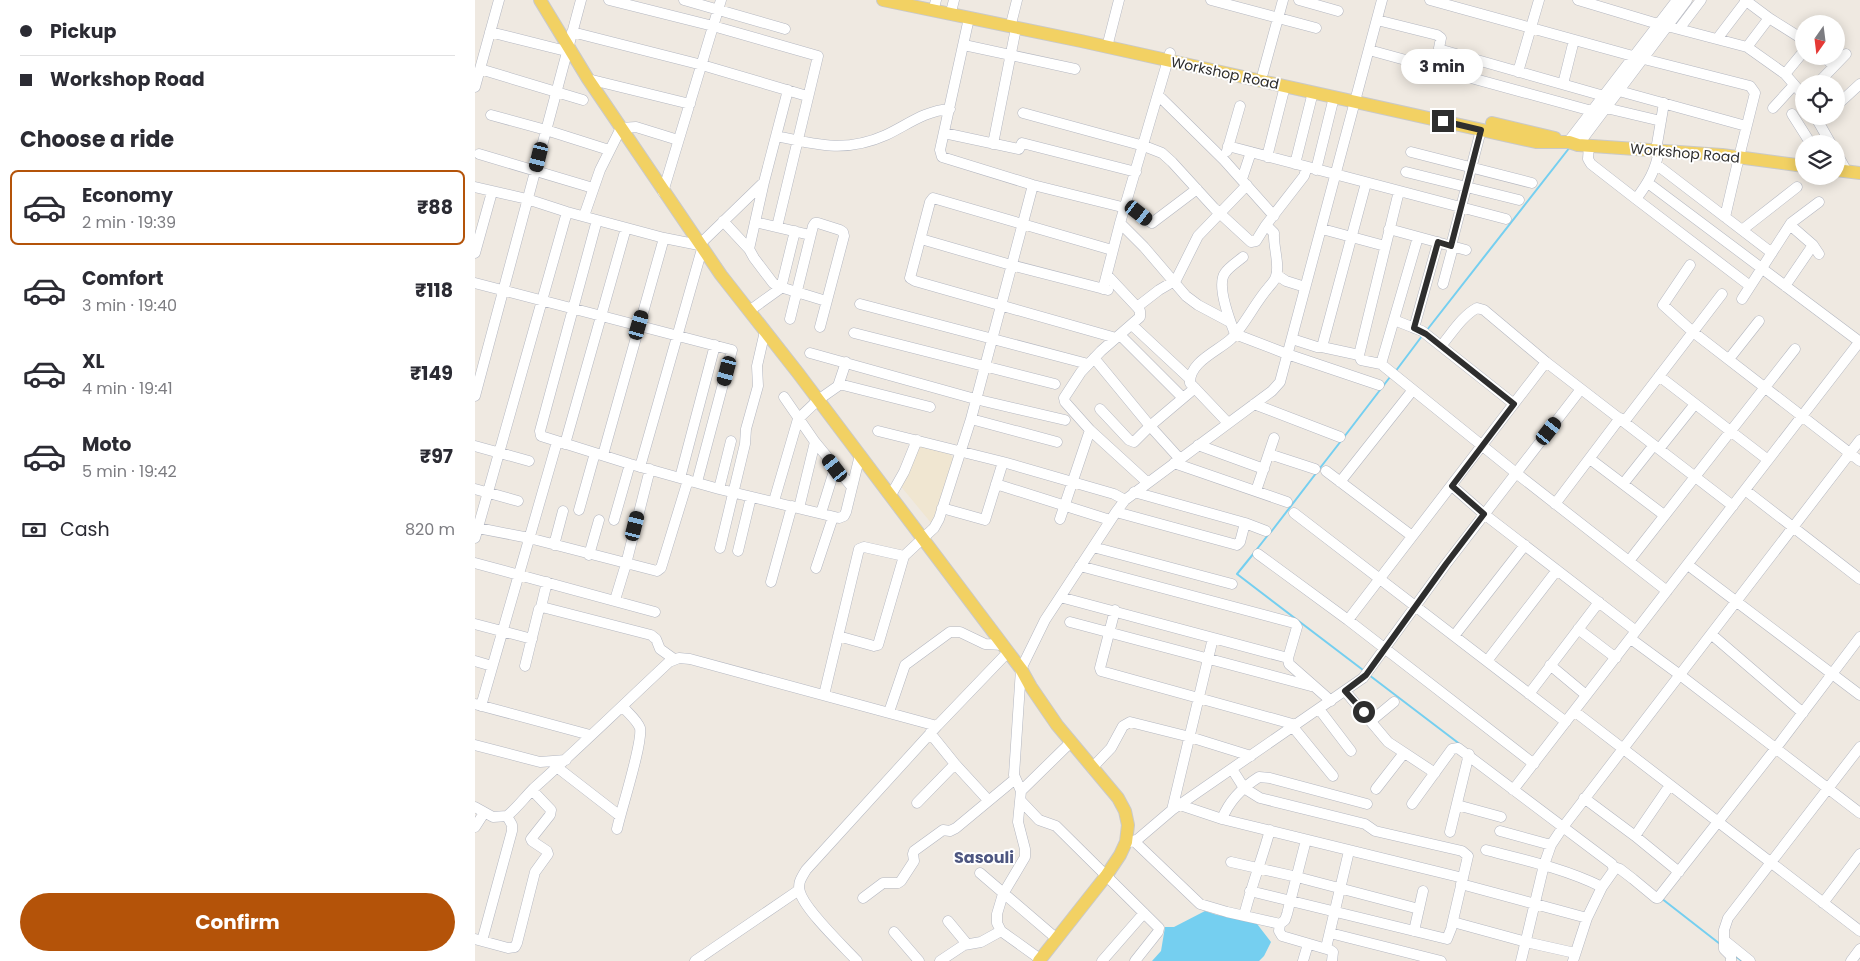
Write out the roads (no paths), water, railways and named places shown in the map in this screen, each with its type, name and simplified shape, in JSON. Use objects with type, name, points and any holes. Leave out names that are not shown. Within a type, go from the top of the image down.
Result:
[{"type":"main road","points":[[539,0],[566,49],[701,247],[924,538],[1021,669],[1031,687],[1070,743],[1123,806],[1130,842],[1106,876],[1040,960]]},
{"type":"main road","name":"Workshop Road","points":[[883,0],[1263,74],[1481,130],[1536,142],[1574,143],[1739,156],[1795,165]]},
{"type":"main road","name":"Workshop Road","points":[[915,0],[953,4],[1014,24]]},
{"type":"main road","name":"Workshop Road","points":[[1169,57],[1334,97],[1357,98],[1538,133],[1574,143]]},
{"type":"street","points":[[475,87],[499,0]]},
{"type":"street","points":[[475,396],[566,49],[581,0]]},
{"type":"street","points":[[609,0],[713,26],[818,56],[777,227]]},
{"type":"street","points":[[684,0],[720,5],[785,29]]},
{"type":"street","points":[[993,144],[1011,55],[1017,0]]},
{"type":"street","points":[[1108,44],[1119,0]]},
{"type":"street","points":[[1211,0],[1315,28]]},
{"type":"street","points":[[1263,74],[1283,0]]},
{"type":"street","points":[[1299,0],[1338,10]]},
{"type":"street","points":[[1135,961],[1159,929],[1056,826],[1039,820],[1021,796],[1015,779],[1021,669],[1045,620],[1125,500],[1272,391],[1280,382],[1382,0]]},
{"type":"street","points":[[1429,0],[1638,58],[1750,86],[1755,94],[1725,217]]},
{"type":"street","points":[[1518,72],[1539,0]]},
{"type":"street","points":[[1578,0],[1747,47],[1785,74],[1795,86],[1773,108]]},
{"type":"street","points":[[1663,25],[1677,0]]},
{"type":"street","points":[[1574,143],[1592,111],[1638,58],[1663,25],[1687,0]]},
{"type":"street","points":[[1679,29],[1701,0]]},
{"type":"street","points":[[1717,39],[1745,0],[1795,34]]},
{"type":"street","points":[[663,192],[720,5]]},
{"type":"street","points":[[969,18],[940,150],[942,156],[1033,185],[1135,211],[1153,223],[1197,189]]},
{"type":"street","points":[[1747,47],[1769,18]]},
{"type":"street","points":[[1377,20],[1437,35],[1441,38],[1439,48],[1442,50],[1604,96]]},
{"type":"street","points":[[490,32],[566,49]]},
{"type":"street","points":[[571,32],[807,96]]},
{"type":"street","points":[[1563,84],[1574,40]]},
{"type":"street","points":[[964,45],[1075,69]]},
{"type":"street","points":[[1369,50],[1592,111]]},
{"type":"street","points":[[1826,75],[1846,54]]},
{"type":"street","points":[[1103,289],[1120,223],[1169,57]]},
{"type":"street","points":[[1574,143],[1606,108],[1638,58]]},
{"type":"street","points":[[1785,74],[1795,62]]},
{"type":"street","points":[[480,69],[583,100]]},
{"type":"street","points":[[588,79],[690,104]]},
{"type":"street","points":[[1845,98],[1860,84]]},
{"type":"street","points":[[1267,157],[1285,86]]},
{"type":"street","points":[[749,249],[788,90]]},
{"type":"street","points":[[1619,90],[1746,126]]},
{"type":"street","points":[[1295,164],[1313,92]]},
{"type":"street","points":[[1158,95],[1224,160],[1274,216]]},
{"type":"street","points":[[1023,113],[1144,146],[1161,153],[1251,242],[1256,241],[1266,225],[1311,168],[1334,97]]},
{"type":"street","points":[[1637,199],[1648,184],[1657,166],[1657,150],[1664,103]]},
{"type":"street","points":[[1224,160],[1240,106]]},
{"type":"street","points":[[1606,108],[1661,121]]},
{"type":"street","points":[[776,136],[820,146],[862,143],[885,135],[930,111],[950,109]]},
{"type":"street","points":[[1792,114],[1805,135]]},
{"type":"street","points":[[491,115],[609,150]]},
{"type":"street","points":[[584,216],[593,188],[609,150],[621,128],[636,128],[678,140]]},
{"type":"street","points":[[1443,284],[1481,130]]},
{"type":"street","points":[[944,133],[1019,149],[1022,143],[1136,172]]},
{"type":"street","points":[[1574,143],[1591,164],[1750,286]]},
{"type":"street","points":[[1228,146],[1506,219]]},
{"type":"street","points":[[1137,307],[1179,277],[1198,236],[1244,182],[1251,152]]},
{"type":"street","points":[[1411,152],[1533,183]]},
{"type":"street","points":[[479,154],[593,188]]},
{"type":"street","points":[[1657,166],[1772,253]]},
{"type":"street","points":[[1406,172],[1519,200]]},
{"type":"street","points":[[615,600],[626,564],[640,467],[701,247],[723,221],[764,182]]},
{"type":"street","points":[[1322,347],[1366,183]]},
{"type":"street","points":[[1515,788],[1860,342],[1648,184]]},
{"type":"street","points":[[838,636],[874,646],[878,644],[903,556],[935,528],[971,419],[1033,185]]},
{"type":"street","points":[[475,187],[527,199],[567,212],[701,247]]},
{"type":"street","points":[[1742,230],[1797,187]]},
{"type":"street","points":[[1359,356],[1399,191]]},
{"type":"street","points":[[475,253],[492,192]]},
{"type":"street","points":[[1113,250],[933,198],[930,202],[910,275],[912,280],[1118,336],[1183,398]]},
{"type":"street","points":[[1742,299],[1790,225],[1819,202]]},
{"type":"street","points":[[475,282],[504,289],[543,300],[573,308],[601,316],[728,348],[731,350],[732,353],[688,480],[661,568],[657,572],[529,538],[476,532],[543,300],[567,212]]},
{"type":"street","points":[[597,220],[540,432],[542,437],[719,489],[842,518],[845,516],[860,455]]},
{"type":"street","points":[[723,221],[749,249],[753,258],[773,283],[781,288],[826,301]]},
{"type":"street","points":[[755,222],[810,235]]},
{"type":"street","points":[[790,319],[810,235],[815,223],[843,232],[844,236],[820,327]]},
{"type":"street","points":[[1120,223],[1144,247],[1173,283],[1191,301],[1230,322]]},
{"type":"street","points":[[1100,409],[1131,442],[1136,440],[1183,398],[1193,384],[1195,369],[1235,334],[1277,275],[1273,245],[1274,233],[1266,225]]},
{"type":"street","points":[[1785,286],[1816,250],[1790,225]]},
{"type":"street","points":[[590,736],[478,705],[492,666],[529,538],[601,316],[626,228]]},
{"type":"street","points":[[1322,229],[1385,246]]},
{"type":"street","points":[[1389,229],[1466,250]]},
{"type":"street","points":[[749,311],[781,288],[795,231]]},
{"type":"street","points":[[1389,370],[1394,320],[1418,237]]},
{"type":"street","points":[[579,510],[599,454],[664,238]]},
{"type":"street","points":[[921,239],[1103,289],[1121,291]]},
{"type":"street","points":[[1421,331],[1438,242]]},
{"type":"street","points":[[1243,257],[1227,271],[1222,280],[1230,322],[1235,334],[1379,385]]},
{"type":"street","points":[[1690,265],[1663,305],[1693,332],[1860,461]]},
{"type":"street","points":[[1107,275],[1137,307],[1141,317],[1091,361],[1073,382],[1064,398],[1090,430],[1148,482]]},
{"type":"street","points":[[1277,275],[1286,281],[1305,287]]},
{"type":"street","points":[[1555,504],[1659,376],[1722,294]]},
{"type":"street","points":[[860,304],[1091,361],[1150,426],[1176,461],[1287,502]]},
{"type":"street","points":[[1441,346],[1462,319],[1477,308],[1484,310],[1546,362],[1733,506]]},
{"type":"street","points":[[1394,320],[1421,331],[1514,404]]},
{"type":"street","points":[[1729,360],[1759,321]]},
{"type":"street","points":[[1132,325],[1193,384],[1227,423]]},
{"type":"street","points":[[720,548],[745,444],[746,429],[758,386],[757,366],[765,331]]},
{"type":"street","points":[[854,333],[1055,384]]},
{"type":"street","points":[[1292,339],[1317,347],[1359,356],[1361,360],[1389,370],[1412,391],[1481,446],[1667,591]]},
{"type":"street","points":[[688,480],[715,345]]},
{"type":"street","points":[[1629,561],[1795,349]]},
{"type":"street","points":[[810,353],[975,399],[1065,420]]},
{"type":"street","points":[[774,502],[798,419],[839,384],[846,362]]},
{"type":"street","points":[[1348,620],[1546,362]]},
{"type":"street","points":[[1659,376],[1768,460]]},
{"type":"street","points":[[839,384],[930,407]]},
{"type":"street","points":[[1280,924],[1200,904],[1130,842],[1176,807],[1331,701],[1367,673],[1484,514],[1581,389]]},
{"type":"street","points":[[1340,482],[1412,391]]},
{"type":"street","points":[[784,397],[815,442],[852,487]]},
{"type":"street","points":[[1253,404],[1340,437]]},
{"type":"street","points":[[1623,484],[1695,404]]},
{"type":"street","points":[[971,419],[1057,442]]},
{"type":"street","points":[[1060,519],[1090,430]]},
{"type":"street","points":[[878,431],[1003,462],[1117,495],[1125,500]]},
{"type":"street","points":[[1255,491],[1274,438]]},
{"type":"street","points":[[891,495],[904,472],[917,440]]},
{"type":"street","points":[[1521,961],[1543,866],[1551,845],[1564,825],[1860,440]]},
{"type":"street","points":[[719,489],[731,441]]},
{"type":"street","points":[[771,582],[815,442]]},
{"type":"street","points":[[1198,445],[1263,469]]},
{"type":"street","points":[[475,446],[529,461]]},
{"type":"street","points":[[1269,454],[1315,469]]},
{"type":"street","points":[[1590,459],[1664,515]]},
{"type":"street","points":[[942,508],[985,520],[1003,462]]},
{"type":"street","points":[[614,520],[640,467]]},
{"type":"street","points":[[821,513],[835,468]]},
{"type":"street","points":[[1326,471],[1412,536]]},
{"type":"street","points":[[996,484],[1064,506],[1237,545],[1240,542],[1245,523]]},
{"type":"street","points":[[1452,486],[1484,514],[1599,602],[1633,635],[1680,675],[1860,813]]},
{"type":"street","points":[[475,489],[518,501]]},
{"type":"street","points":[[1745,490],[1860,579]]},
{"type":"street","points":[[1134,492],[1245,523],[1266,531]]},
{"type":"street","points":[[738,551],[751,496]]},
{"type":"street","points":[[554,545],[563,511]]},
{"type":"street","points":[[1294,513],[1566,722]]},
{"type":"street","points":[[816,568],[833,517]]},
{"type":"street","points":[[589,555],[599,520]]},
{"type":"street","points":[[1454,636],[1525,545]]},
{"type":"street","points":[[1093,547],[1232,584]]},
{"type":"street","points":[[824,695],[861,548],[871,548],[903,556]]},
{"type":"street","points":[[1258,554],[1348,620],[1534,764]]},
{"type":"street","points":[[475,563],[655,612]]},
{"type":"street","points":[[1687,565],[1860,695]]},
{"type":"street","points":[[1080,566],[1293,623],[1297,626],[1297,629],[1288,658],[1291,667],[1317,687],[1331,701]]},
{"type":"street","points":[[1487,661],[1557,570]]},
{"type":"street","points":[[525,666],[547,582]]},
{"type":"street","points":[[1060,597],[1115,610],[1288,658]]},
{"type":"street","points":[[1529,694],[1599,602]]},
{"type":"street","points":[[541,607],[651,635],[656,639],[660,649],[674,659]]},
{"type":"street","points":[[1115,610],[1101,670],[1295,726],[1333,776]]},
{"type":"street","points":[[1070,622],[1317,687]]},
{"type":"street","points":[[475,624],[532,639]]},
{"type":"street","points":[[1578,628],[1615,658]]},
{"type":"street","points":[[857,961],[823,925],[802,897],[799,890],[801,878],[806,870],[1006,649],[989,645],[960,632],[950,632],[905,665],[889,712]]},
{"type":"street","points":[[1711,634],[1803,713]]},
{"type":"street","points":[[1412,804],[1453,748],[1460,748],[1564,825],[1614,867],[1623,871],[1656,898],[1659,897],[1860,637]]},
{"type":"street","points":[[1176,807],[1213,638]]},
{"type":"street","points":[[475,807],[496,818],[507,816],[532,790],[558,768],[669,662],[674,659],[690,658],[889,712],[934,730],[955,764],[988,800]]},
{"type":"street","points":[[475,661],[492,666]]},
{"type":"street","points":[[1550,665],[1587,695]]},
{"type":"street","points":[[1345,691],[1388,742],[1435,773]]},
{"type":"street","points":[[1371,721],[1395,702]]},
{"type":"street","points":[[617,828],[640,732],[637,722],[623,707]]},
{"type":"street","points":[[1319,709],[1351,750]]},
{"type":"street","points":[[1575,711],[1860,931]]},
{"type":"street","points":[[1092,768],[1115,743],[1123,726],[1130,722],[1190,737],[1251,756]]},
{"type":"street","points":[[1040,960],[1001,931],[997,918],[1003,894],[1025,857],[1025,849],[1018,822],[1021,796],[1070,743]]},
{"type":"street","points":[[475,745],[541,762],[566,760]]},
{"type":"street","points":[[1731,961],[1731,956],[1724,945],[1724,930],[1729,918],[1860,747]]},
{"type":"street","points":[[1376,789],[1404,753]]},
{"type":"street","points":[[1450,832],[1469,754]]},
{"type":"street","points":[[917,803],[955,764]]},
{"type":"street","points":[[558,768],[620,816]]},
{"type":"street","points":[[1232,769],[1244,788],[1255,796],[1365,824],[1378,832],[1464,852],[1468,856],[1450,935],[1447,939],[1250,891]]},
{"type":"street","points":[[1221,819],[1229,804],[1244,788],[1257,778],[1266,777],[1367,804]]},
{"type":"street","points":[[863,898],[883,883],[898,883],[901,881],[914,862],[914,851],[943,830],[950,831],[956,828],[1015,779]]},
{"type":"street","points":[[1635,836],[1670,785]]},
{"type":"street","points":[[507,816],[512,825],[512,831],[479,940],[508,948],[516,945],[535,872],[547,855],[547,851],[535,844],[531,838],[550,815],[551,810],[532,790]]},
{"type":"street","points":[[1584,798],[1679,872]]},
{"type":"street","points":[[1457,805],[1501,817]]},
{"type":"street","points":[[1176,807],[1462,881],[1587,918]]},
{"type":"street","points":[[475,827],[484,813]]},
{"type":"street","points":[[1244,916],[1270,830]]},
{"type":"street","points":[[1500,831],[1551,845]]},
{"type":"street","points":[[1306,840],[1291,901],[1285,920],[1280,924],[1279,931],[1282,936],[1326,948],[1333,952],[1332,961]]},
{"type":"street","points":[[1486,850],[1586,879],[1603,887]]},
{"type":"street","points":[[1326,948],[1349,851]]},
{"type":"street","points":[[1823,903],[1860,854]]},
{"type":"street","points":[[1231,862],[1419,909]]},
{"type":"street","points":[[1453,922],[1574,957],[1587,918],[1614,867]]},
{"type":"street","points":[[980,874],[1057,939]]},
{"type":"street","points":[[695,961],[799,890]]},
{"type":"street","points":[[1414,931],[1423,891]]},
{"type":"street","points":[[1102,961],[1144,913]]},
{"type":"street","points":[[948,921],[967,944]]},
{"type":"street","points":[[940,961],[967,944],[981,942],[1001,931]]},
{"type":"street","points":[[894,932],[919,961]]},
{"type":"street","points":[[1330,933],[1441,961]]},
{"type":"street","points":[[1303,961],[1308,944]]},
{"type":"street","points":[[1724,945],[1750,961]]},
{"type":"street","points":[[1851,961],[1860,949]]},
{"type":"water","points":[[1205,911],[1217,915],[1254,920],[1271,942],[1264,956],[1259,961],[1152,961],[1161,951],[1165,927],[1174,927]]},
{"type":"waterway","points":[[1427,330],[1570,147]]},
{"type":"waterway","points":[[1395,372],[1422,336]]},
{"type":"waterway","points":[[1344,437],[1390,377]]},
{"type":"waterway","points":[[1320,468],[1341,441]]},
{"type":"waterway","points":[[1271,532],[1317,472]]},
{"type":"waterway","points":[[1257,549],[1268,535]]},
{"type":"waterway","points":[[1254,553],[1237,574],[1363,670]]},
{"type":"waterway","points":[[1369,675],[1461,745]]},
{"type":"waterway","points":[[1661,898],[1720,944]]},
{"type":"waterway","points":[[1734,955],[1742,961]]},
{"type":"district","name":"Sasouli","points":[[984,857]]}]
